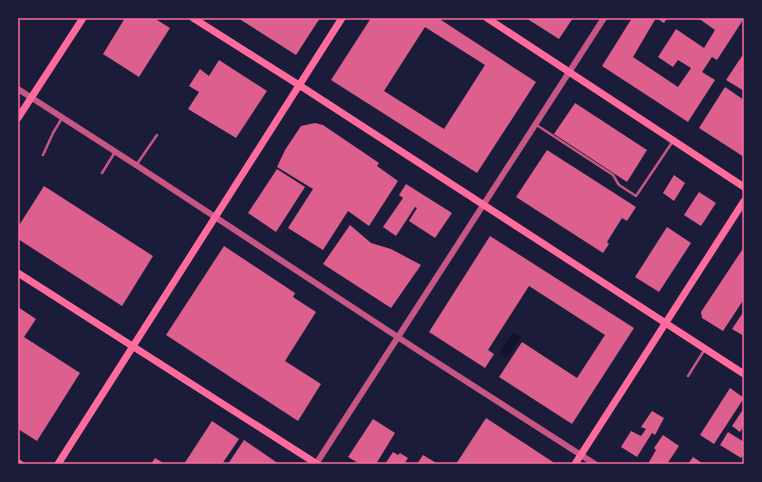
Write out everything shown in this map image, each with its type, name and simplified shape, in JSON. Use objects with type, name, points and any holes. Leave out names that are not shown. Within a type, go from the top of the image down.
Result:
[{"type":"main road","points":[[18,118],[83,18]]},
{"type":"main road","points":[[193,18],[299,85],[744,374]]},
{"type":"main road","points":[[58,464],[342,18]]},
{"type":"main road","points":[[487,18],[744,187]]},
{"type":"main road","points":[[575,464],[744,201]]},
{"type":"main road","points":[[18,273],[316,464]]},
{"type":"street","points":[[316,464],[604,18]]},
{"type":"street","points":[[18,89],[595,464]]},
{"type":"lane","points":[[43,155],[53,132],[63,118]]},
{"type":"lane","points":[[535,124],[613,175],[619,185],[636,196],[674,141]]},
{"type":"lane","points":[[136,165],[157,135]]},
{"type":"lane","points":[[102,173],[115,152]]},
{"type":"lane","points":[[688,376],[705,349]]},
{"type":"shaded area","points":[[513,332],[521,337],[507,358],[499,353]]},
{"type":"building","points":[[125,18],[154,18],[170,28],[139,77],[103,54]]},
{"type":"building","points":[[238,18],[320,18],[296,55]]},
{"type":"building","points":[[371,18],[438,18],[536,82],[477,173],[331,80]],"holes":[[[425,27],[485,65],[444,129],[384,91]]]},
{"type":"building","points":[[526,18],[573,18],[559,39]]},
{"type":"building","points":[[632,18],[656,18],[633,57],[678,87],[691,68],[678,60],[673,67],[658,57],[676,29],[704,48],[715,30],[698,18],[739,18],[743,20],[717,60],[712,57],[702,72],[715,80],[688,122],[602,66]]},
{"type":"building","points":[[656,18],[667,18],[664,23]]},
{"type":"building","points":[[744,53],[744,91],[726,80]]},
{"type":"building","points":[[219,60],[267,91],[236,138],[188,109],[199,92],[189,86],[200,69],[209,76]]},
{"type":"building","points":[[725,87],[744,100],[744,157],[699,128]]},
{"type":"building","points":[[575,103],[647,150],[627,182],[554,134]]},
{"type":"building","points":[[315,123],[323,125],[379,163],[377,166],[398,181],[369,226],[348,211],[323,250],[288,228],[313,189],[277,167],[285,150],[301,126]]},
{"type":"building","points":[[547,150],[636,207],[627,221],[622,218],[607,242],[609,244],[603,253],[516,197]]},
{"type":"building","points":[[277,169],[305,187],[276,232],[248,213]]},
{"type":"building","points":[[674,175],[685,183],[674,201],[663,193]]},
{"type":"building","points":[[406,184],[452,213],[435,238],[409,221],[417,208],[415,207],[396,236],[383,227],[403,198],[399,195]]},
{"type":"building","points":[[44,186],[153,256],[122,306],[18,239],[18,227]]},
{"type":"building","points":[[699,192],[716,203],[701,226],[684,215]]},
{"type":"building","points":[[350,225],[371,243],[391,249],[421,265],[391,308],[323,264]]},
{"type":"building","points":[[667,227],[691,243],[659,292],[635,277]]},
{"type":"building","points":[[490,236],[634,328],[572,424],[499,377],[522,342],[577,378],[605,335],[529,286],[488,350],[494,354],[485,368],[429,332]]},
{"type":"building","points":[[224,246],[295,293],[293,297],[316,312],[285,361],[321,384],[298,421],[166,335]]},
{"type":"building","points":[[744,247],[744,299],[723,331],[702,318],[701,312]]},
{"type":"building","points":[[18,307],[36,319],[24,337],[80,373],[37,441],[18,429]]},
{"type":"building","points":[[744,311],[744,336],[732,329]]},
{"type":"building","points":[[730,388],[744,398],[714,444],[700,435]]},
{"type":"building","points":[[744,408],[744,425],[740,432],[732,426]]},
{"type":"building","points":[[652,411],[664,418],[655,435],[652,433],[637,457],[621,447],[631,431],[641,436],[646,429],[641,427]]},
{"type":"building","points":[[486,418],[553,462],[552,464],[456,464]]},
{"type":"building","points":[[373,419],[395,433],[376,464],[360,464],[348,457]]},
{"type":"building","points":[[212,421],[239,439],[222,464],[184,464]]},
{"type":"building","points":[[728,432],[744,442],[744,454],[741,458],[720,445]]},
{"type":"building","points":[[663,435],[679,446],[667,464],[648,464],[656,450],[654,448]]},
{"type":"building","points":[[244,440],[279,464],[228,464]]},
{"type":"building","points":[[393,452],[398,455],[400,453],[408,458],[404,464],[385,464]]},
{"type":"building","points":[[423,455],[438,464],[417,464]]},
{"type":"building","points":[[693,457],[702,463],[702,464],[688,464]]},
{"type":"building","points":[[155,458],[165,464],[151,464]]}]
